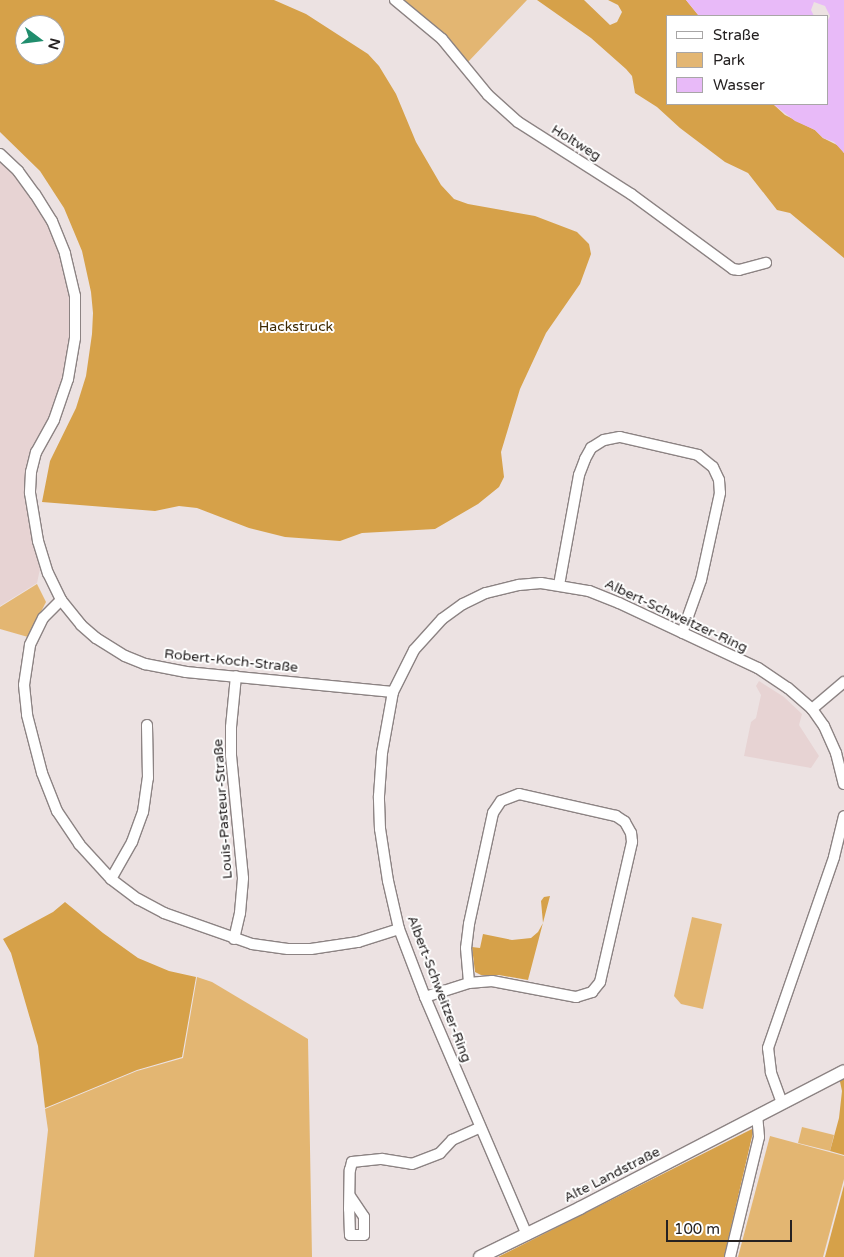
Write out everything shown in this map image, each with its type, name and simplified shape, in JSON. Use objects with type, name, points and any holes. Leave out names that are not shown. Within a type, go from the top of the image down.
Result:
[{"type":"street","name":"Holtweg","points":[[395,0],[442,39],[484,91],[518,122],[632,194],[733,268],[739,270],[766,263]]},
{"type":"street","name":"Robert-Koch-Straße","points":[[0,154],[18,171],[52,221],[65,254],[75,296],[75,338],[68,380],[54,420],[36,452],[31,472],[30,493],[38,541],[48,573],[61,600],[86,630],[106,645],[131,659],[170,670],[392,692]]},
{"type":"street","points":[[559,584],[579,475],[585,459],[592,448],[604,440],[620,437],[698,455],[713,467],[719,480],[720,493],[701,580],[682,633]]},
{"type":"street","name":"Albert-Schweitzer-Ring","points":[[527,1235],[425,997],[399,929],[382,846],[379,796],[385,728],[392,692],[405,664],[419,643],[436,624],[457,608],[486,593],[530,584],[559,584],[589,591],[758,668],[788,688],[812,709],[832,744],[844,784]]},
{"type":"street","points":[[61,600],[43,618],[30,645],[24,679],[27,715],[42,773],[58,811],[79,844],[111,879],[133,896],[164,913],[234,938],[282,948],[311,949],[358,942],[399,929]]},
{"type":"street","name":"Louis-Pasteur-Straße","points":[[234,938],[240,913],[243,878],[231,755],[231,728],[236,676]]},
{"type":"street","points":[[812,709],[844,682]]},
{"type":"street","points":[[111,879],[132,842],[143,812],[148,778],[147,725]]},
{"type":"street","points":[[425,997],[468,983],[502,982],[578,998],[596,989],[600,982],[632,842],[631,833],[625,822],[613,816],[519,794],[501,801],[493,813],[469,924],[466,948],[468,983]]},
{"type":"street","points":[[782,1103],[771,1072],[768,1048],[834,857],[844,816]]},
{"type":"street","name":"Alte Landstraße","points":[[480,1257],[527,1235],[844,1071]]},
{"type":"street","points":[[730,1257],[759,1137],[757,1116]]},
{"type":"street","points":[[350,1196],[352,1162],[382,1159],[412,1164],[440,1154],[452,1140],[480,1128]]},
{"type":"shaded area","points":[[0,159],[31,196],[55,238],[70,286],[73,324],[67,369],[48,425],[34,443],[26,465],[24,496],[40,569],[37,583],[0,606]]},
{"type":"shaded area","points":[[759,681],[784,697],[802,714],[799,725],[819,756],[811,768],[744,756],[751,722],[756,718],[761,695],[756,686]]},
{"type":"green space","name":"Hackstruck","points":[[0,0],[274,0],[306,14],[368,54],[379,66],[396,94],[416,142],[441,185],[454,199],[468,204],[535,216],[577,232],[589,244],[591,254],[580,284],[546,333],[520,389],[501,452],[504,477],[499,487],[478,504],[435,529],[362,533],[340,541],[285,537],[249,528],[197,508],[179,506],[155,511],[42,502],[50,461],[76,408],[86,376],[93,313],[91,292],[82,251],[64,208],[40,171],[0,132]]},
{"type":"green space","points":[[402,0],[527,0],[468,62],[438,28]]},
{"type":"green space","points":[[537,0],[584,0],[610,25],[617,22],[622,12],[618,5],[608,0],[686,0],[698,15],[666,15],[666,105],[774,105],[785,115],[815,130],[823,138],[839,146],[844,153],[844,258],[790,213],[777,210],[748,173],[725,162],[680,128],[657,107],[635,93],[632,76],[591,38]]},
{"type":"green space","points":[[37,584],[46,602],[28,637],[0,629],[0,607]]},
{"type":"green space","points":[[550,896],[543,923],[541,901],[544,897]]},
{"type":"green space","points":[[65,902],[138,958],[169,971],[196,977],[182,1057],[137,1070],[45,1108],[38,1046],[11,953],[3,939],[53,912]]},
{"type":"green space","points":[[692,917],[722,924],[703,1009],[681,1004],[674,996]]},
{"type":"green space","points":[[543,923],[528,980],[499,975],[481,975],[475,972],[472,947],[480,948],[483,934],[512,940],[531,938],[538,932]]},
{"type":"green space","points":[[197,977],[212,982],[308,1039],[312,1257],[34,1257],[48,1130],[45,1109],[137,1071],[183,1058]]},
{"type":"green space","points":[[844,1076],[844,1155],[830,1151],[839,1118],[842,1091],[839,1077]]},
{"type":"green space","points":[[802,1127],[834,1135],[830,1151],[798,1143]]},
{"type":"green space","points":[[754,1128],[724,1257],[498,1257]]},
{"type":"green space","points":[[770,1136],[844,1156],[844,1179],[823,1257],[738,1257]]},
{"type":"green space","points":[[844,1185],[844,1257],[825,1257]]},
{"type":"water","points":[[686,0],[844,0],[844,153],[834,142],[823,138],[815,130],[795,121],[774,105],[829,105],[830,16],[825,6],[814,2],[811,10],[814,15],[698,15]]}]
